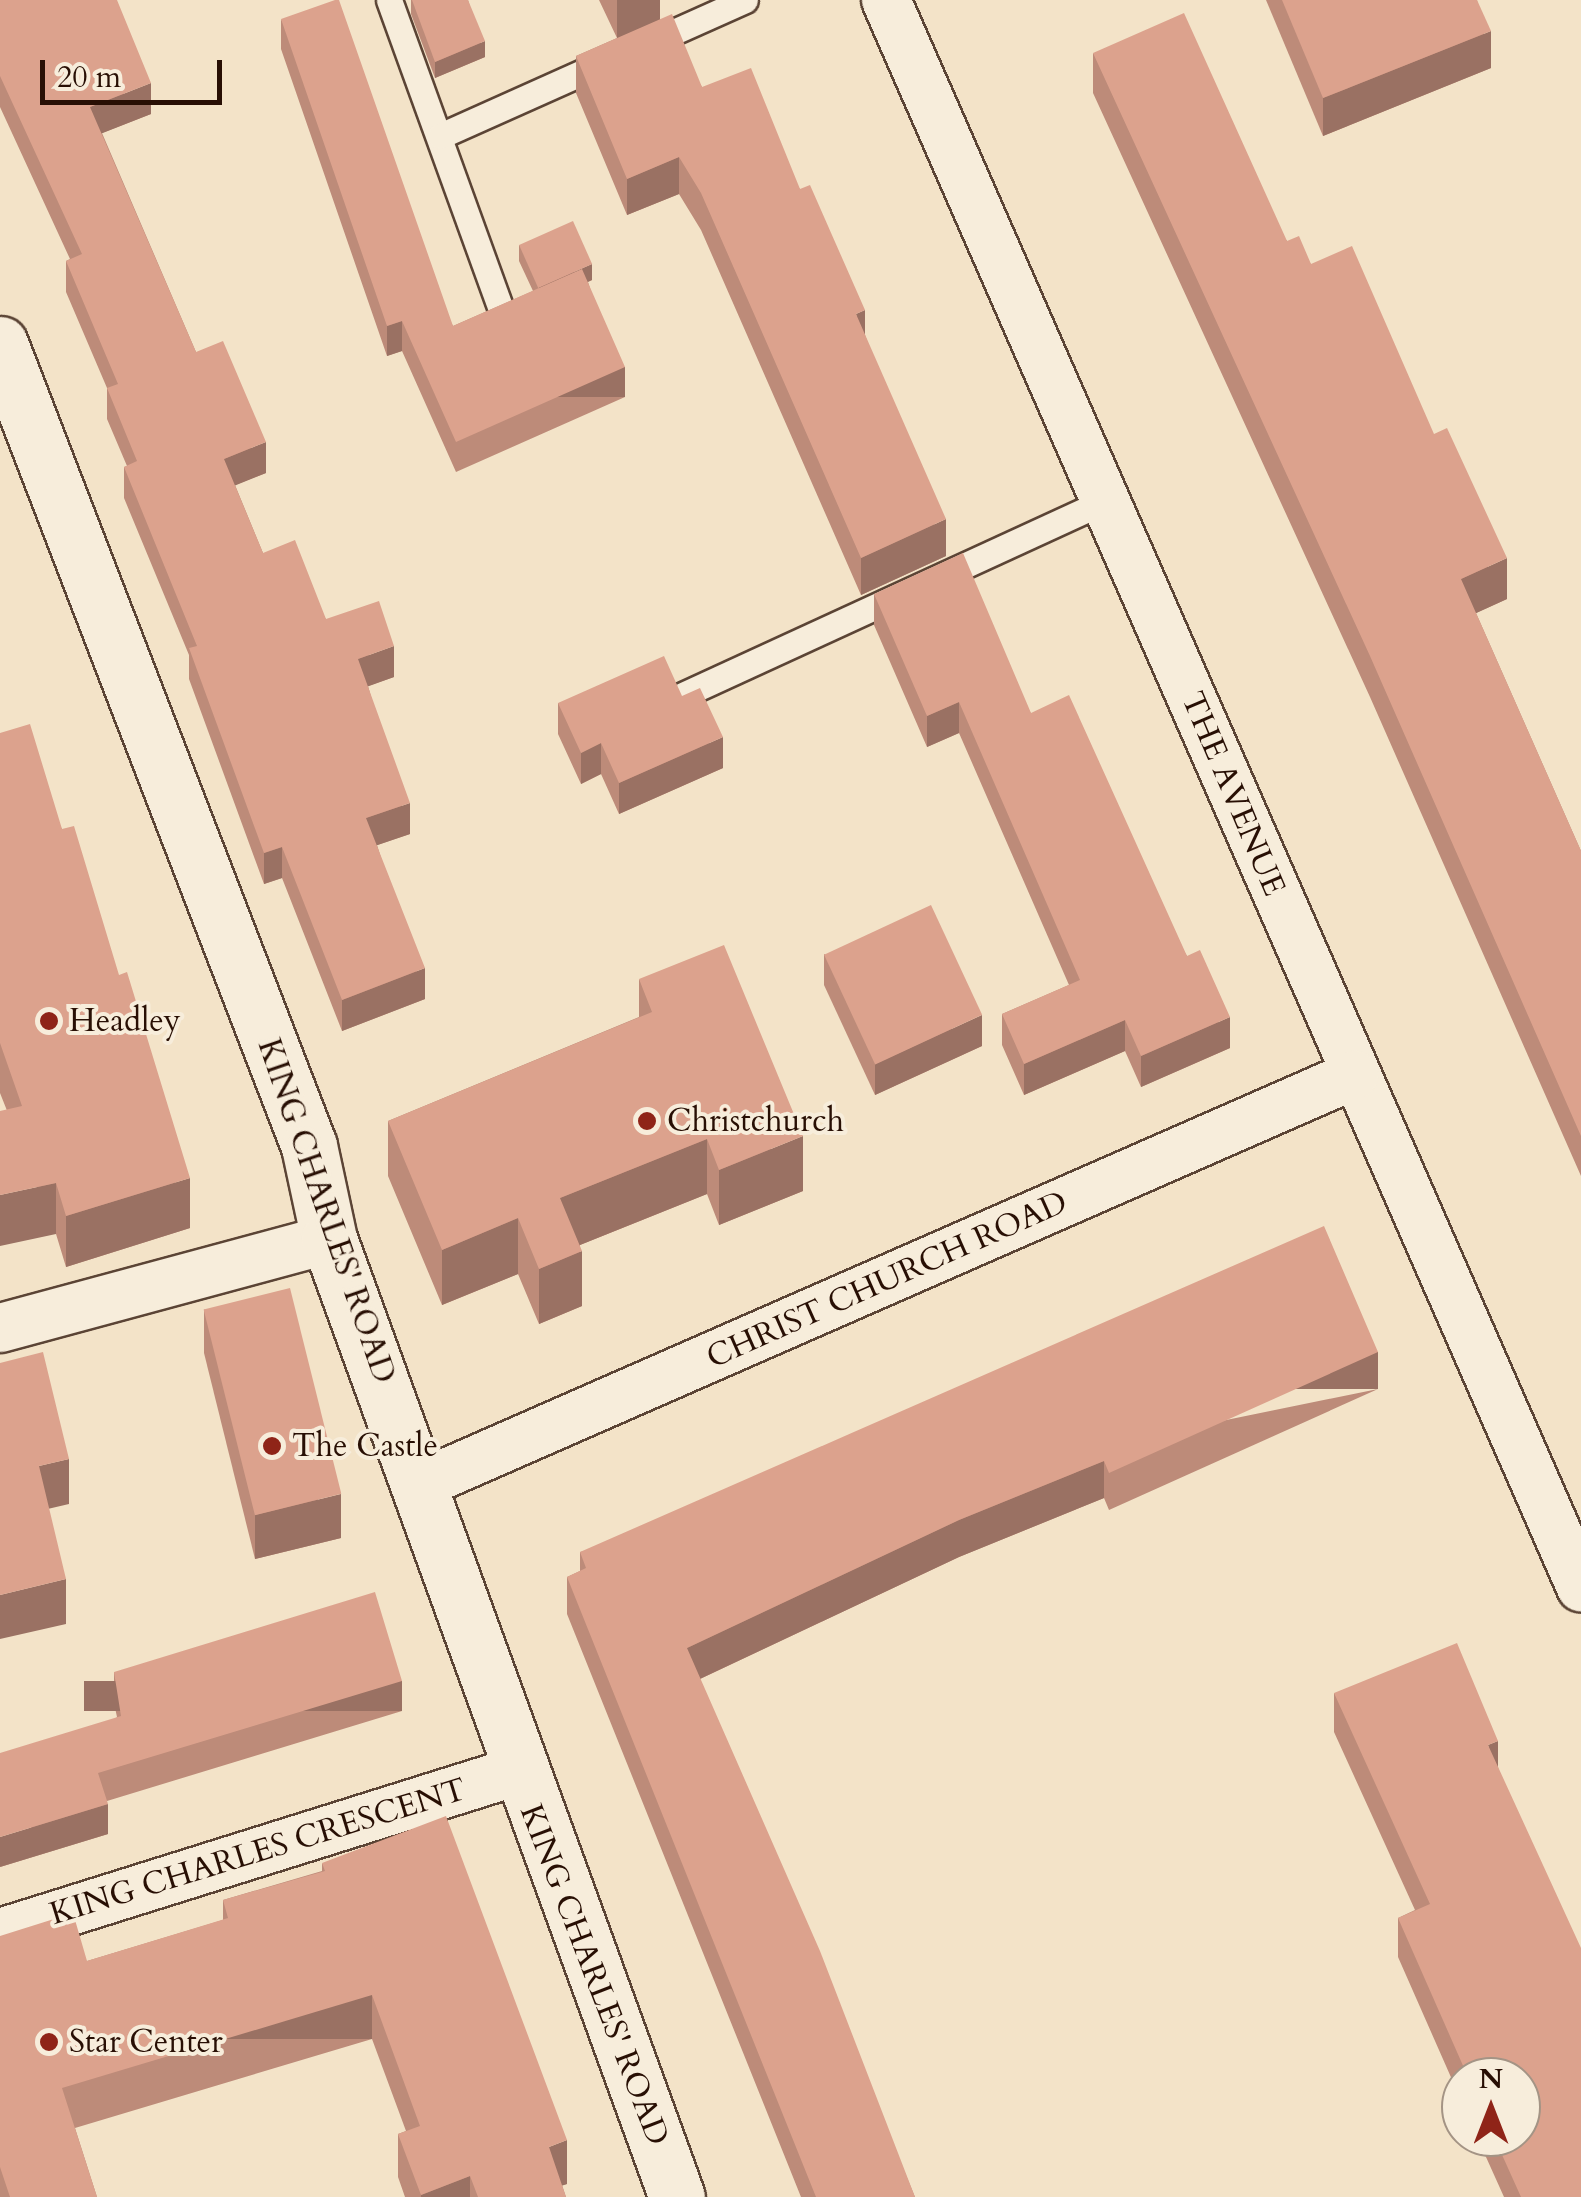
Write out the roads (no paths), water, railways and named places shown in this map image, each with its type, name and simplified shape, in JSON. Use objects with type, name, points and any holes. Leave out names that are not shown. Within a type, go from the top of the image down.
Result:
[{"type":"street","name":"THE AVENUE","points":[[886,0],[1581,1587]]},
{"type":"street","name":"KING CHARLES' ROAD","points":[[0,344],[308,1146],[329,1239],[517,1771],[677,2197]]},
{"type":"street","name":"CHRIST CHURCH ROAD","points":[[419,1486],[1354,1075]]},
{"type":"street","points":[[0,1328],[329,1239]]},
{"type":"street","name":"KING CHARLES CRESCENT","points":[[0,1933],[517,1771]]},
{"type":"lane","points":[[389,0],[506,321]]},
{"type":"lane","points":[[440,136],[745,0]]},
{"type":"lane","points":[[684,694],[1106,500]]},
{"type":"place","name":"Headley","points":[[49,1021]]},
{"type":"place","name":"Christchurch","points":[[647,1121]]},
{"type":"place","name":"The Castle","points":[[272,1446]]},
{"type":"place","name":"Star Center","points":[[49,2042]]}]
